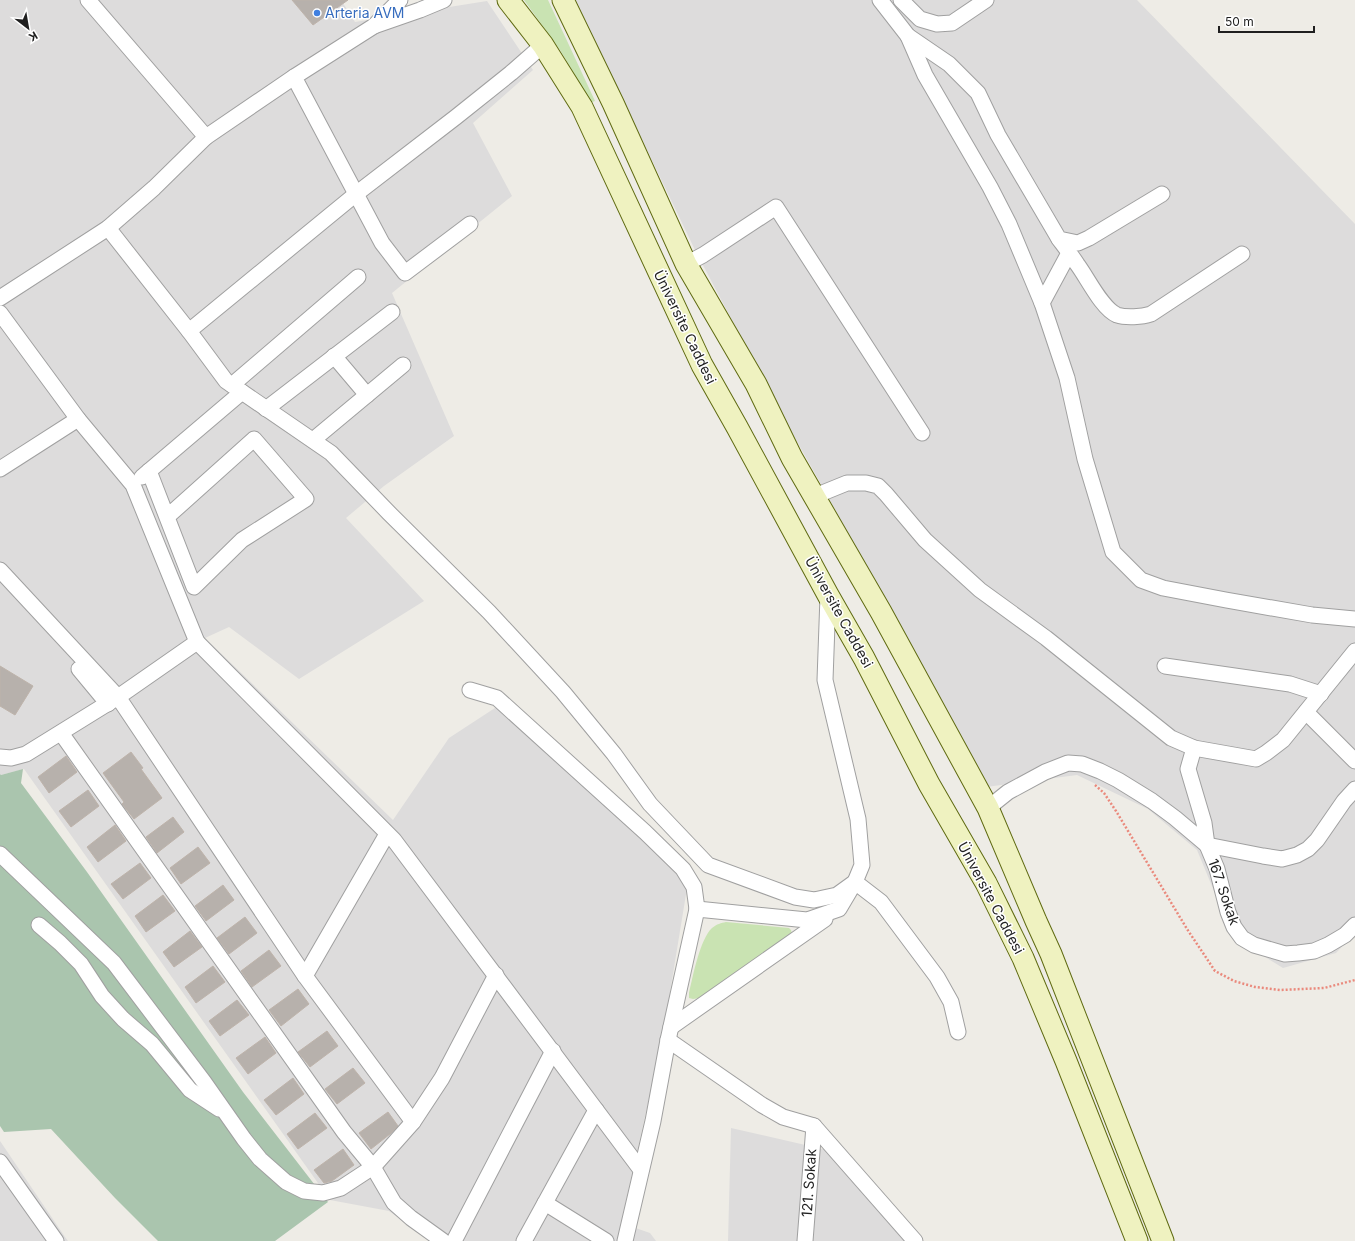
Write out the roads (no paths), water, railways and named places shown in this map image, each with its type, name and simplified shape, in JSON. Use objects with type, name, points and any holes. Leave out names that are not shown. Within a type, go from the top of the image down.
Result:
[{"type":"main road","name":"Üniversite Caddesi","points":[[508,0],[542,45],[582,107],[702,365],[864,658],[929,784],[986,883],[1023,958],[1066,1061],[1137,1241]]},
{"type":"main road","name":"Üniversite Caddesi","points":[[563,0],[613,103],[686,264],[756,384],[792,458],[885,619],[988,808],[1051,954],[1163,1241]]},
{"type":"street","points":[[88,0],[206,137]]},
{"type":"street","points":[[0,298],[108,228],[154,188],[206,137],[294,77],[374,26],[400,0]]},
{"type":"street","points":[[374,26],[444,0]]},
{"type":"street","points":[[880,0],[908,36],[925,75],[990,187],[1009,224],[1042,303],[1067,378],[1085,459],[1113,552],[1141,580],[1163,588],[1312,615],[1355,619]]},
{"type":"street","points":[[901,0],[920,19],[937,24],[952,23],[986,0]]},
{"type":"street","points":[[908,36],[949,64],[978,93],[998,135],[1059,239],[1092,288],[1108,308],[1117,315],[1142,317],[1151,314],[1166,306],[1242,254]]},
{"type":"street","points":[[189,331],[356,194],[468,107],[542,45]]},
{"type":"street","points":[[294,77],[382,243],[405,274],[470,224]]},
{"type":"street","points":[[1059,239],[1078,243],[1089,238],[1162,194]]},
{"type":"street","points":[[686,264],[703,255],[776,207],[922,433]]},
{"type":"street","points":[[108,228],[189,331],[226,381],[331,452],[389,513],[489,612],[564,692],[614,754],[650,804],[708,865],[795,897],[814,900],[837,895],[855,882]]},
{"type":"street","points":[[1042,303],[1069,253]]},
{"type":"street","points":[[133,485],[358,277]]},
{"type":"street","points":[[266,409],[392,312]]},
{"type":"street","points":[[0,313],[78,419],[133,485],[197,642],[394,840],[641,1170]]},
{"type":"street","points":[[334,356],[367,395]]},
{"type":"street","points":[[312,440],[403,365]]},
{"type":"street","points":[[0,468],[78,419]]},
{"type":"street","points":[[149,471],[194,587],[242,540],[306,499],[254,439],[167,517]]},
{"type":"street","points":[[815,496],[847,483],[866,483],[878,486],[925,540],[980,590],[1046,638],[1171,738],[1194,748],[1256,759],[1266,753],[1282,740],[1355,651]]},
{"type":"street","points":[[0,570],[113,700],[305,976],[414,1122]]},
{"type":"street","points":[[0,574],[113,700]]},
{"type":"street","points":[[670,1033],[839,909],[855,882],[862,865],[858,819],[825,680],[828,595]]},
{"type":"street","points":[[0,757],[11,758],[26,754],[113,700],[197,642]]},
{"type":"street","points":[[1165,666],[1290,684],[1321,694]]},
{"type":"street","points":[[470,690],[497,698],[645,832],[683,869],[694,888],[697,909],[670,1033],[653,1121],[625,1241]]},
{"type":"street","points":[[1306,712],[1355,762]]},
{"type":"street","points":[[61,733],[344,1132],[373,1167],[394,1203],[411,1218],[443,1241]]},
{"type":"street","name":"167. Sokak","points":[[1194,748],[1188,769],[1204,823],[1207,844],[1217,869],[1228,912],[1234,927],[1242,938],[1254,945],[1285,954],[1314,951],[1345,935],[1355,925]]},
{"type":"street","points":[[988,808],[1008,792],[1045,772],[1068,764],[1082,764],[1118,780],[1175,818],[1207,844],[1282,858],[1297,855],[1308,849],[1317,840],[1344,801],[1355,789]]},
{"type":"street","points":[[305,976],[387,834]]},
{"type":"street","points":[[0,854],[114,963],[260,1159],[286,1182],[304,1191],[323,1193],[341,1188],[373,1167],[414,1122],[442,1078],[496,975]]},
{"type":"street","points":[[855,882],[881,902],[937,977],[951,1002],[958,1032]]},
{"type":"street","points":[[697,909],[807,920],[839,909]]},
{"type":"street","points":[[39,925],[81,964],[102,996],[123,1019],[152,1044],[190,1090],[227,1114]]},
{"type":"street","points":[[670,1033],[762,1105],[783,1117],[814,1126],[915,1241]]},
{"type":"street","points":[[454,1241],[553,1052]]},
{"type":"street","points":[[524,1241],[596,1110]]},
{"type":"street","name":"121. Sokak","points":[[805,1241],[814,1126]]},
{"type":"street","points":[[0,1162],[56,1241]]},
{"type":"street","points":[[545,1203],[606,1241]]},
{"type":"place","name":"Arteria AVM","points":[[317,13]]}]
